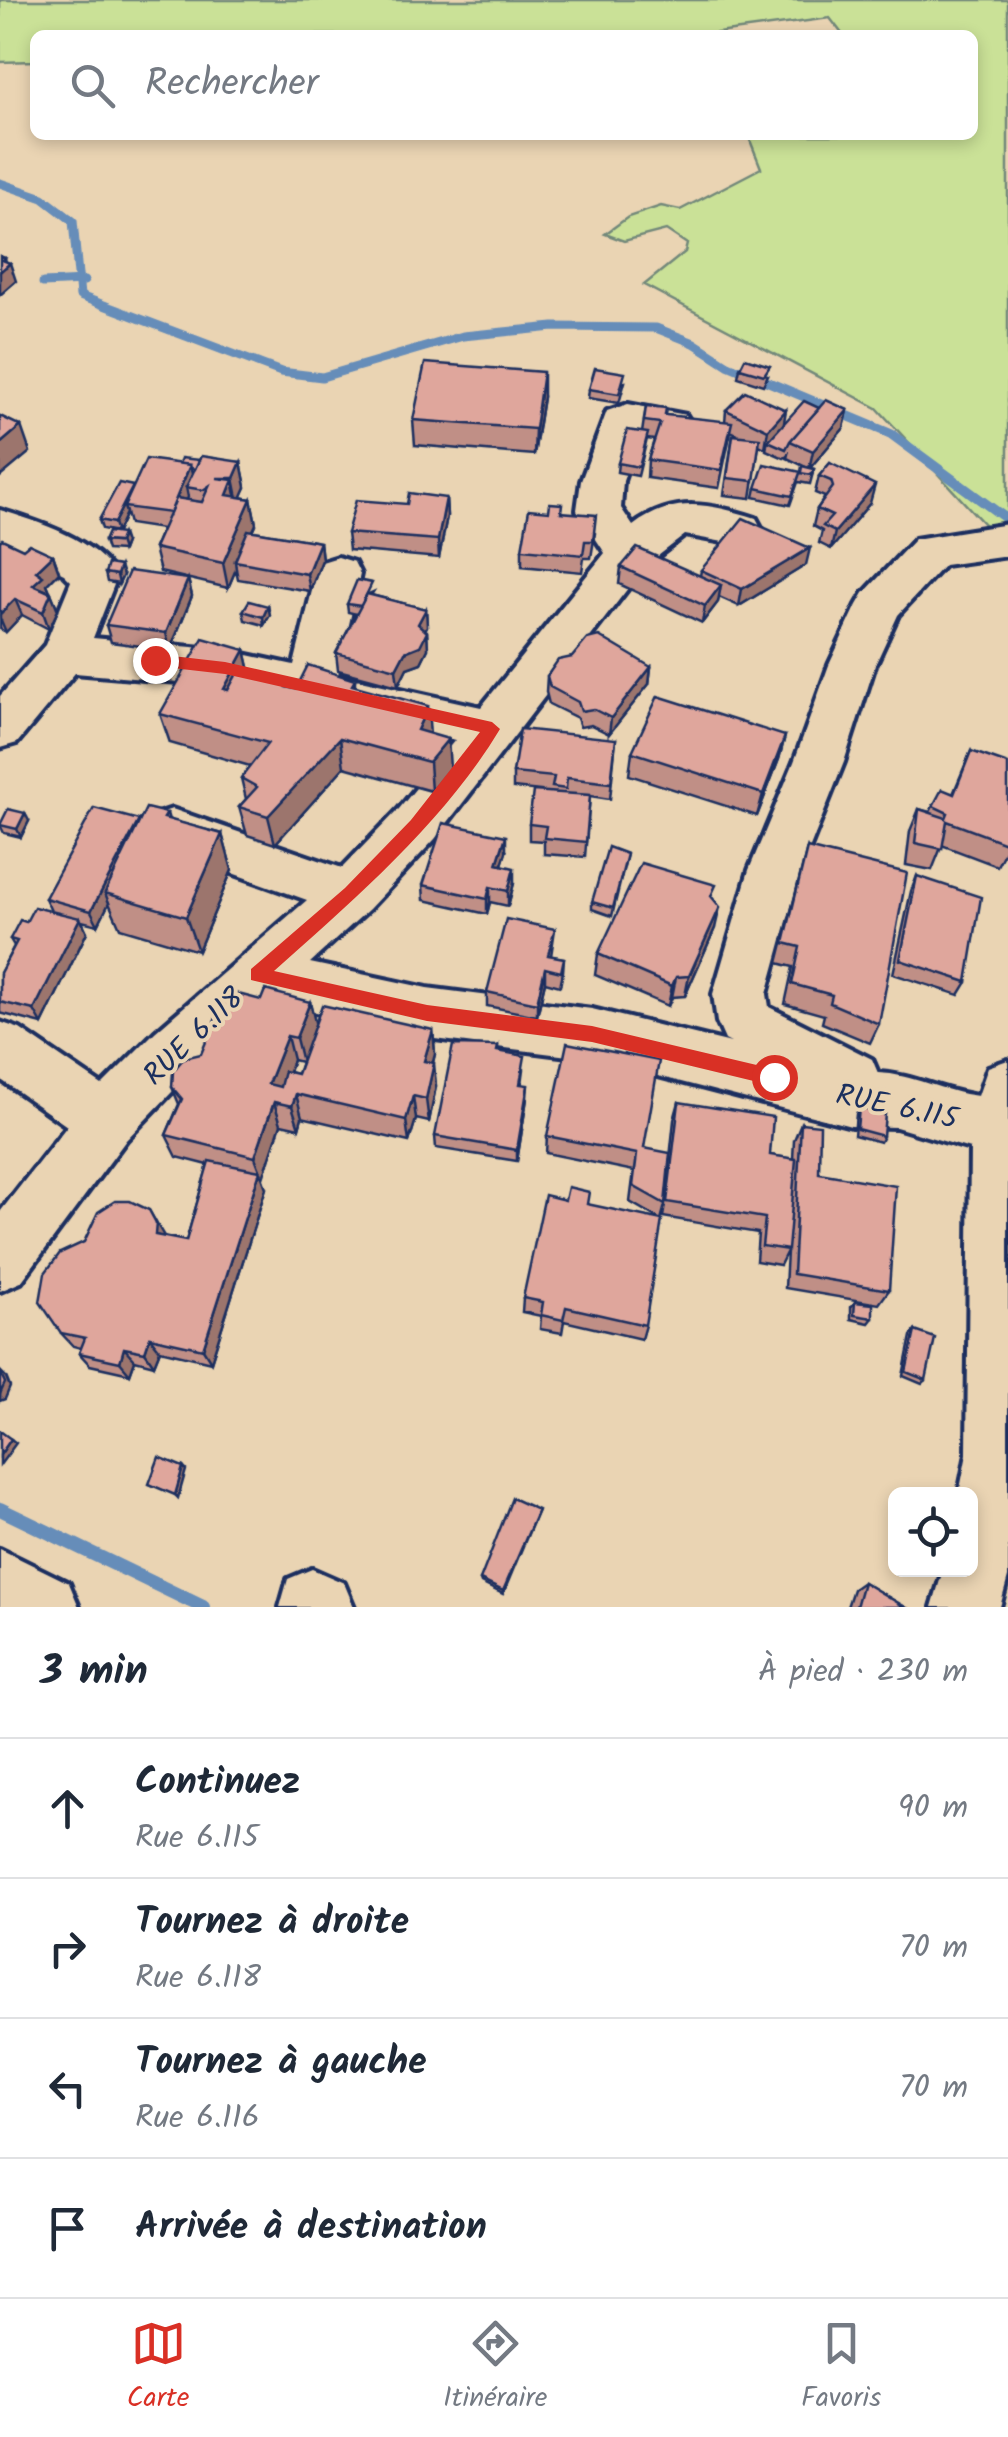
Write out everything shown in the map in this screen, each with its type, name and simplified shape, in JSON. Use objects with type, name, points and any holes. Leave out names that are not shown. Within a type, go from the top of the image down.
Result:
[{"type":"street","points":[[629,554],[599,510],[602,481],[622,420],[671,424]]},
{"type":"street","name":"RUE 6.118","points":[[0,1261],[106,1122],[175,1050],[351,893],[417,824],[629,554],[673,518],[690,516],[740,529]]},
{"type":"street","points":[[0,526],[80,562],[96,577],[64,654],[0,729]]},
{"type":"street","points":[[896,1100],[744,1022],[740,994],[775,870],[819,762],[852,665],[880,605],[930,551],[1008,540]]},
{"type":"street","points":[[312,687],[338,574]]},
{"type":"street","points":[[64,654],[225,668],[492,729]]},
{"type":"street","points":[[172,830],[351,893]]},
{"type":"street","name":"RUE 6.115","points":[[258,975],[427,1013],[592,1034],[852,1099],[896,1100],[956,1120],[1005,1112]]},
{"type":"street","points":[[0,1047],[106,1122]]},
{"type":"street","points":[[966,1607],[1003,1454],[1005,1112]]},
{"type":"street","points":[[0,1583],[45,1607]]},
{"type":"green space","points":[[0,0],[1008,0],[1008,550],[877,408],[644,285],[685,252],[687,244],[666,230],[624,241],[605,234],[628,217],[661,206],[680,210],[761,168],[750,140],[978,140],[978,30],[839,30],[830,18],[740,30],[30,30],[30,61],[0,62]]},
{"type":"building","points":[[0,256],[10,263],[0,272]]},
{"type":"building","points":[[745,358],[770,366],[764,375],[740,368]]},
{"type":"building","points":[[425,363],[543,372],[535,429],[413,420]]},
{"type":"building","points":[[595,368],[625,373],[619,394],[589,389]]},
{"type":"building","points":[[745,391],[786,410],[768,430],[726,410]]},
{"type":"building","points":[[826,400],[848,410],[813,451],[790,441]]},
{"type":"building","points":[[804,401],[819,408],[786,449],[768,441]]},
{"type":"building","points":[[646,406],[666,408],[665,415],[732,422],[721,470],[648,460],[660,423],[644,421]]},
{"type":"building","points":[[0,416],[21,426],[0,444]]},
{"type":"building","points":[[627,430],[648,433],[639,467],[618,463]]},
{"type":"building","points":[[733,435],[760,438],[754,481],[727,478]]},
{"type":"building","points":[[201,456],[241,462],[234,478],[217,478],[233,480],[227,495],[251,499],[223,563],[154,548],[176,498],[202,502],[209,486],[203,490],[186,487]]},
{"type":"building","points":[[181,458],[199,460],[195,469],[179,464]]},
{"type":"building","points":[[146,459],[190,465],[170,513],[124,507]]},
{"type":"building","points":[[830,463],[875,485],[835,532],[823,526],[832,516],[817,509],[833,487],[831,481],[819,476]]},
{"type":"building","points":[[764,464],[801,472],[802,466],[814,469],[812,475],[800,473],[792,496],[756,488]]},
{"type":"building","points":[[119,483],[133,486],[114,523],[99,520]]},
{"type":"building","points":[[409,493],[446,498],[438,540],[347,533],[356,500],[407,504]]},
{"type":"building","points":[[550,503],[562,504],[561,512],[596,515],[593,541],[585,541],[583,555],[522,549],[529,509],[549,511]]},
{"type":"building","points":[[743,518],[810,548],[742,589],[701,570]]},
{"type":"building","points":[[248,530],[320,542],[307,574],[235,561]]},
{"type":"building","points":[[108,532],[122,534],[119,542],[104,541]]},
{"type":"building","points":[[2,539],[23,549],[29,544],[53,555],[36,571],[43,576],[33,585],[51,593],[43,612],[15,599],[0,614]]},
{"type":"building","points":[[637,548],[721,585],[705,606],[621,567]]},
{"type":"building","points":[[108,564],[120,566],[117,575],[105,573]]},
{"type":"building","points":[[129,571],[188,579],[166,633],[106,625]]},
{"type":"building","points":[[357,580],[372,583],[361,606],[347,604]]},
{"type":"building","points":[[367,594],[426,609],[418,624],[427,632],[420,646],[405,652],[396,669],[336,653]]},
{"type":"building","points":[[249,601],[268,606],[263,617],[243,611]]},
{"type":"building","points":[[599,636],[651,667],[611,718],[593,709],[581,711],[578,702],[550,687],[547,676],[558,660],[572,657],[587,639]]},
{"type":"building","points":[[203,638],[245,650],[224,689],[228,690],[239,670],[288,682],[286,687],[296,689],[308,665],[355,680],[352,685],[428,706],[417,730],[448,739],[429,762],[340,738],[268,816],[239,807],[257,787],[241,778],[268,743],[160,714]]},
{"type":"building","points":[[658,696],[785,736],[763,794],[632,752]]},
{"type":"building","points":[[520,729],[616,739],[611,783],[567,778],[566,789],[552,787],[554,777],[513,773]]},
{"type":"building","points":[[971,751],[1008,764],[1008,844],[947,821],[942,849],[915,843],[919,809],[946,818],[948,813],[933,806],[942,789],[954,794]]},
{"type":"building","points":[[533,791],[590,795],[586,842],[544,838],[546,826],[529,824]]},
{"type":"building","points":[[94,808],[139,820],[91,911],[45,898]]},
{"type":"building","points":[[146,808],[167,813],[164,818],[222,834],[186,917],[105,893]]},
{"type":"building","points":[[8,809],[25,813],[17,829],[0,825]]},
{"type":"building","points":[[443,823],[506,836],[497,864],[514,868],[508,891],[490,887],[487,899],[423,885]]},
{"type":"building","points":[[608,847],[627,854],[613,908],[592,902]]},
{"type":"building","points":[[807,848],[907,873],[879,1024],[830,1003],[832,995],[792,984],[800,947],[784,943]]},
{"type":"building","points":[[641,863],[716,885],[711,896],[720,907],[689,976],[676,977],[672,986],[598,954]]},
{"type":"building","points":[[917,876],[981,897],[967,982],[900,960]]},
{"type":"building","points":[[34,907],[80,918],[34,1010],[0,1002],[0,973],[17,941],[10,939],[20,920],[26,922]]},
{"type":"building","points":[[506,919],[555,929],[548,955],[564,958],[561,972],[545,968],[537,1003],[487,992]]},
{"type":"building","points":[[265,990],[310,1002],[296,1038],[287,1036],[268,1084],[280,1087],[284,1071],[297,1074],[322,1005],[433,1030],[424,1061],[434,1063],[426,1099],[413,1096],[406,1120],[296,1094],[292,1106],[274,1102],[255,1157],[166,1135],[182,1099],[172,1087],[173,1071],[184,1058],[201,1054],[227,991],[261,1000]]},
{"type":"building","points":[[567,1043],[659,1061],[644,1148],[670,1153],[665,1204],[633,1186],[637,1154],[547,1136]]},
{"type":"building","points":[[453,1045],[498,1046],[497,1051],[525,1056],[520,1084],[528,1085],[517,1150],[435,1136]]},
{"type":"building","points":[[679,1102],[773,1117],[770,1155],[796,1159],[788,1250],[762,1246],[765,1218],[667,1202]]},
{"type":"building","points":[[859,1108],[885,1114],[883,1136],[857,1129]]},
{"type":"building","points":[[801,1123],[820,1125],[819,1173],[896,1186],[889,1290],[793,1274]]},
{"type":"building","points":[[209,1161],[260,1171],[203,1349],[150,1337],[145,1352],[124,1348],[120,1362],[79,1353],[85,1338],[61,1333],[40,1302],[45,1273],[60,1253],[84,1242],[98,1212],[115,1201],[130,1201],[149,1210],[156,1223],[155,1235],[186,1241]]},
{"type":"building","points":[[568,1187],[589,1192],[587,1204],[662,1220],[645,1325],[566,1307],[563,1320],[541,1315],[543,1302],[523,1298],[545,1195],[565,1200]]},
{"type":"building","points":[[855,1302],[873,1304],[873,1318],[854,1315]]},
{"type":"building","points":[[915,1331],[935,1338],[926,1380],[906,1372]]},
{"type":"building","points":[[0,1431],[11,1439],[0,1455]]},
{"type":"building","points":[[159,1457],[183,1467],[175,1495],[149,1484]]},
{"type":"building","points":[[512,1498],[538,1510],[503,1591],[480,1580]]},
{"type":"building","points":[[863,1582],[905,1607],[856,1607]]},
{"type":"waterway","points":[[0,183],[43,198],[73,221],[79,281]]},
{"type":"waterway","points":[[43,283],[79,281]]},
{"type":"waterway","points":[[79,281],[80,296],[281,372],[322,377],[463,336],[554,327],[656,328],[694,343],[728,365],[835,410]]},
{"type":"waterway","points":[[79,281],[84,281]]},
{"type":"waterway","points":[[829,408],[891,434],[1008,520]]},
{"type":"waterway","points":[[0,1509],[203,1607]]},
{"type":"route","points":[[155,660],[225,668],[492,729],[417,824],[351,893],[258,975],[427,1013],[592,1034],[774,1077]]}]
